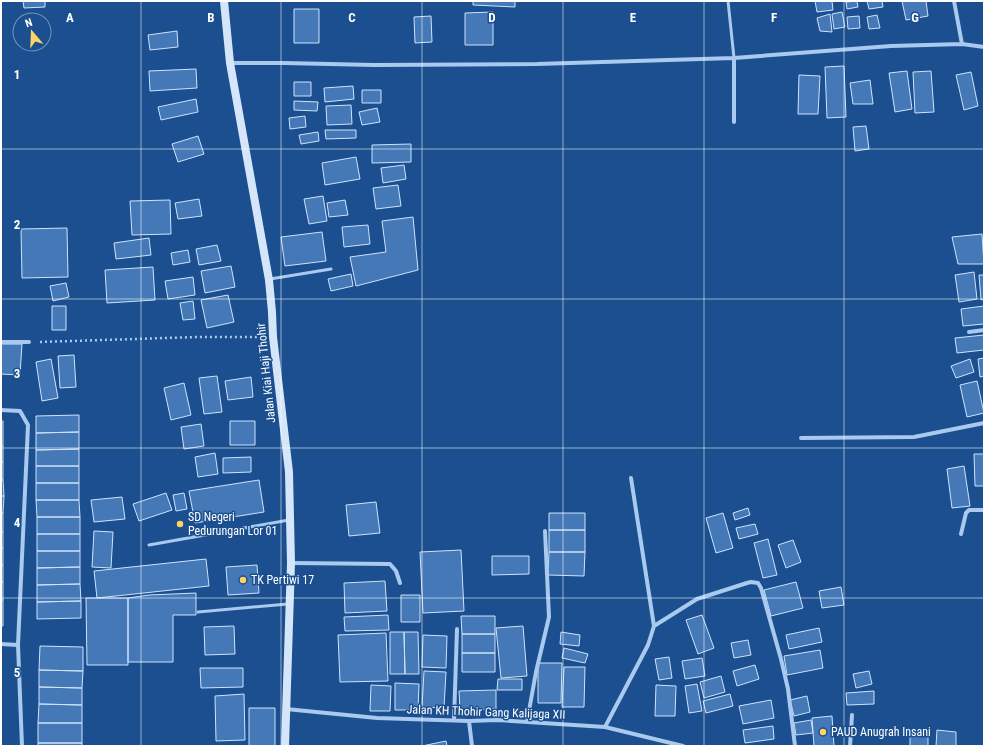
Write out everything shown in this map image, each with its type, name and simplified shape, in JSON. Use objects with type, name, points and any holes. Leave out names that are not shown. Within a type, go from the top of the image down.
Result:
[{"type":"street","name":"Jalan Kiai Haji Thohir","points":[[224,1],[230,63],[269,280],[273,337],[289,472],[290,604],[286,746]]},
{"type":"street","points":[[954,1],[962,44]]},
{"type":"street","points":[[230,63],[374,65],[537,64],[734,58],[891,46],[962,44],[984,47]]},
{"type":"street","points":[[734,58],[734,122]]},
{"type":"street","points":[[969,332],[984,330]]},
{"type":"street","points":[[1,342],[28,342]]},
{"type":"street","points":[[1,410],[20,411],[28,425],[18,645],[22,746]]},
{"type":"street","points":[[801,438],[914,437],[984,423]]},
{"type":"street","points":[[604,727],[648,645],[654,626],[631,478]]},
{"type":"street","points":[[961,534],[966,513],[970,510],[984,510]]},
{"type":"street","points":[[527,722],[536,672],[549,617],[545,531]]},
{"type":"street","points":[[290,563],[390,564],[396,571],[400,583]]},
{"type":"street","points":[[654,626],[697,599],[747,583],[758,583],[762,588],[788,689],[795,746]]},
{"type":"street","points":[[454,720],[457,629]]},
{"type":"street","points":[[1,644],[18,645]]},
{"type":"street","name":"Jalan KH Thohir Gang Kalijaga XII","points":[[286,709],[376,718],[470,721],[497,720],[604,727],[683,746]]},
{"type":"street","points":[[850,746],[852,716]]},
{"type":"street","points":[[470,721],[472,746]]},
{"type":"lane","points":[[728,1],[734,58]]},
{"type":"lane","points":[[269,280],[331,269]]},
{"type":"lane","points":[[149,546],[290,520]]},
{"type":"lane","points":[[198,612],[290,604]]},
{"type":"path","points":[[28,342],[273,337]]},
{"type":"building","points":[[23,1],[45,1],[45,7],[24,8]]},
{"type":"building","points":[[473,1],[515,1],[515,7],[473,5]]},
{"type":"building","points":[[815,1],[832,1],[833,10],[817,12]]},
{"type":"building","points":[[857,1],[858,7],[847,9],[846,2]]},
{"type":"building","points":[[867,1],[882,1],[883,7],[869,9]]},
{"type":"building","points":[[902,1],[926,1],[928,16],[906,20]]},
{"type":"building","points":[[294,9],[319,9],[319,43],[294,43]]},
{"type":"building","points":[[493,12],[493,45],[465,45],[465,13]]},
{"type":"building","points":[[842,12],[845,27],[834,29],[832,14]]},
{"type":"building","points":[[830,14],[832,32],[820,31],[817,18]]},
{"type":"building","points":[[877,15],[880,28],[869,29],[867,17]]},
{"type":"building","points":[[431,16],[432,42],[415,43],[414,17]]},
{"type":"building","points":[[859,16],[860,28],[848,29],[847,17]]},
{"type":"building","points":[[177,31],[178,47],[150,50],[148,35]]},
{"type":"building","points":[[844,66],[846,117],[827,118],[825,67]]},
{"type":"building","points":[[196,69],[197,88],[150,91],[149,71]]},
{"type":"building","points":[[907,71],[912,109],[895,112],[889,73]]},
{"type":"building","points":[[931,71],[934,112],[915,113],[913,72]]},
{"type":"building","points":[[971,72],[978,106],[964,110],[956,75]]},
{"type":"building","points":[[799,75],[820,76],[818,114],[798,114]]},
{"type":"building","points":[[870,80],[873,104],[853,104],[850,83]]},
{"type":"building","points":[[294,82],[311,82],[311,96],[294,96]]},
{"type":"building","points":[[353,86],[354,99],[325,102],[324,88]]},
{"type":"building","points":[[362,90],[381,90],[381,103],[362,103]]},
{"type":"building","points":[[196,99],[198,112],[161,120],[158,107]]},
{"type":"building","points":[[294,101],[318,102],[317,111],[294,110]]},
{"type":"building","points":[[351,105],[352,124],[327,125],[326,106]]},
{"type":"building","points":[[377,108],[380,122],[362,125],[359,112]]},
{"type":"building","points":[[305,116],[306,127],[290,129],[289,118]]},
{"type":"building","points":[[866,126],[869,149],[855,151],[853,127]]},
{"type":"building","points":[[325,130],[356,130],[356,138],[326,139]]},
{"type":"building","points":[[318,132],[319,141],[301,144],[299,135]]},
{"type":"building","points":[[198,136],[204,154],[178,162],[172,144]]},
{"type":"building","points":[[411,144],[411,162],[372,163],[372,145]]},
{"type":"building","points":[[356,157],[360,179],[325,185],[322,163]]},
{"type":"building","points":[[404,165],[406,179],[383,183],[381,168]]},
{"type":"building","points":[[398,185],[401,206],[376,209],[373,188]]},
{"type":"building","points":[[323,196],[327,221],[309,224],[304,199]]},
{"type":"building","points":[[199,199],[202,216],[178,219],[175,203]]},
{"type":"building","points":[[170,200],[171,234],[132,235],[130,201]]},
{"type":"building","points":[[345,200],[348,215],[329,217],[327,203]]},
{"type":"building","points":[[413,217],[418,270],[356,286],[350,257],[386,252],[382,221]]},
{"type":"building","points":[[368,225],[370,244],[344,247],[342,227]]},
{"type":"building","points":[[67,228],[68,277],[22,278],[21,229]]},
{"type":"building","points":[[322,232],[326,261],[285,266],[281,237]]},
{"type":"building","points":[[982,234],[984,264],[958,264],[952,237]]},
{"type":"building","points":[[149,238],[151,255],[116,259],[114,243]]},
{"type":"building","points":[[217,245],[221,261],[199,265],[196,249]]},
{"type":"building","points":[[188,250],[190,262],[173,265],[171,253]]},
{"type":"building","points":[[231,266],[235,287],[205,293],[201,271]]},
{"type":"building","points":[[153,267],[155,300],[107,303],[105,270]]},
{"type":"building","points":[[974,272],[977,299],[959,302],[955,275]]},
{"type":"building","points":[[351,274],[353,286],[331,291],[328,279]]},
{"type":"building","points":[[979,275],[984,275],[984,299],[981,300]]},
{"type":"building","points":[[193,277],[195,295],[168,299],[165,281]]},
{"type":"building","points":[[66,283],[69,297],[53,301],[50,286]]},
{"type":"building","points":[[228,295],[234,322],[207,328],[201,300]]},
{"type":"building","points":[[193,301],[195,319],[183,320],[180,303]]},
{"type":"building","points":[[52,306],[66,306],[66,330],[52,330]]},
{"type":"building","points":[[984,306],[984,324],[963,326],[961,309]]},
{"type":"building","points":[[984,335],[984,350],[957,353],[955,338]]},
{"type":"building","points":[[1,344],[22,344],[20,375],[1,374]]},
{"type":"building","points":[[74,355],[76,387],[60,388],[58,356]]},
{"type":"building","points":[[984,358],[984,376],[980,377],[978,359]]},
{"type":"building","points":[[51,359],[58,398],[42,401],[36,362]]},
{"type":"building","points":[[970,359],[974,372],[956,378],[951,366]]},
{"type":"building","points":[[217,376],[222,412],[204,414],[199,378]]},
{"type":"building","points":[[251,377],[253,397],[228,400],[225,381]]},
{"type":"building","points":[[977,381],[984,413],[967,417],[960,385]]},
{"type":"building","points":[[184,383],[191,415],[171,420],[164,388]]},
{"type":"building","points":[[79,415],[79,432],[36,433],[36,416]]},
{"type":"building","points":[[1,421],[3,421],[3,446],[1,446]]},
{"type":"building","points":[[230,421],[255,421],[255,445],[230,445]]},
{"type":"building","points":[[201,424],[204,446],[184,449],[181,427]]},
{"type":"building","points":[[79,432],[79,449],[36,450],[36,433]]},
{"type":"building","points":[[1,446],[3,446],[3,462],[1,462]]},
{"type":"building","points":[[79,449],[79,466],[36,466],[36,450]]},
{"type":"building","points":[[215,453],[218,474],[198,477],[195,457]]},
{"type":"building","points":[[974,454],[984,454],[984,486],[975,486]]},
{"type":"building","points":[[251,457],[251,472],[223,473],[223,458]]},
{"type":"building","points":[[1,462],[3,462],[3,480],[1,480]]},
{"type":"building","points":[[36,466],[79,466],[79,483],[36,483]]},
{"type":"building","points":[[964,466],[970,506],[952,508],[947,469]]},
{"type":"building","points":[[1,480],[3,480],[4,496],[1,496]]},
{"type":"building","points":[[259,480],[264,512],[195,523],[189,491]]},
{"type":"building","points":[[36,483],[79,483],[79,500],[36,500]]},
{"type":"building","points":[[166,493],[172,510],[139,521],[133,504]]},
{"type":"building","points":[[184,493],[187,509],[176,511],[173,495]]},
{"type":"building","points":[[1,496],[4,496],[3,513],[1,513]]},
{"type":"building","points":[[122,497],[125,519],[94,522],[91,500]]},
{"type":"building","points":[[36,500],[79,500],[80,517],[37,517]]},
{"type":"building","points":[[376,502],[380,533],[349,536],[346,505]]},
{"type":"building","points":[[748,508],[750,515],[735,520],[733,513]]},
{"type":"building","points":[[1,513],[3,513],[3,532],[1,532]]},
{"type":"building","points":[[549,513],[585,513],[585,530],[549,530]]},
{"type":"building","points":[[723,513],[733,548],[716,553],[706,518]]},
{"type":"building","points":[[37,517],[80,517],[80,534],[37,534]]},
{"type":"building","points":[[755,524],[758,534],[739,539],[736,528]]},
{"type":"building","points":[[549,530],[585,530],[585,552],[549,552]]},
{"type":"building","points":[[94,531],[113,532],[111,568],[92,567]]},
{"type":"building","points":[[1,532],[3,532],[3,548],[1,548]]},
{"type":"building","points":[[37,534],[80,534],[80,551],[37,551]]},
{"type":"building","points":[[768,539],[777,575],[763,578],[754,543]]},
{"type":"building","points":[[793,540],[801,562],[786,568],[778,545]]},
{"type":"building","points":[[1,548],[3,548],[3,565],[1,565]]},
{"type":"building","points":[[461,550],[464,611],[423,613],[420,552]]},
{"type":"building","points":[[37,551],[80,551],[80,567],[37,568]]},
{"type":"building","points":[[549,552],[585,552],[584,576],[548,575]]},
{"type":"building","points":[[492,556],[529,556],[529,574],[492,575]]},
{"type":"building","points":[[206,559],[209,586],[97,598],[94,571]]},
{"type":"building","points":[[1,565],[3,565],[3,582],[1,582]]},
{"type":"building","name":"TK Pertiwi 17","points":[[257,565],[259,593],[228,595],[226,567]]},
{"type":"building","points":[[80,567],[80,584],[37,585],[37,568]]},
{"type":"building","points":[[385,581],[387,611],[345,613],[344,583]]},
{"type":"building","points":[[1,582],[3,582],[3,600],[1,600]]},
{"type":"building","points":[[796,582],[803,608],[771,616],[764,590]]},
{"type":"building","points":[[80,584],[81,601],[37,602],[37,585]]},
{"type":"building","points":[[841,587],[844,605],[822,608],[819,591]]},
{"type":"building","points":[[196,593],[196,615],[173,615],[173,662],[128,662],[128,598],[149,595]]},
{"type":"building","points":[[401,595],[420,595],[420,622],[401,622]]},
{"type":"building","points":[[86,598],[128,598],[128,665],[87,665]]},
{"type":"building","points":[[1,600],[3,600],[3,626],[1,626]]},
{"type":"building","points":[[81,601],[81,618],[37,619],[37,602]]},
{"type":"building","points":[[388,615],[389,630],[345,631],[344,617]]},
{"type":"building","points":[[702,615],[714,648],[698,654],[686,620]]},
{"type":"building","points":[[461,616],[495,616],[495,634],[462,634]]},
{"type":"building","points":[[234,626],[235,654],[205,655],[204,627]]},
{"type":"building","points":[[523,626],[527,676],[501,678],[496,628]]},
{"type":"building","points":[[819,628],[822,642],[789,649],[786,635]]},
{"type":"building","points":[[390,632],[404,632],[405,674],[390,674]]},
{"type":"building","points":[[404,632],[418,632],[419,674],[405,674]]},
{"type":"building","points":[[561,632],[580,635],[579,646],[560,644]]},
{"type":"building","points":[[386,633],[388,681],[340,682],[338,635]]},
{"type":"building","points":[[462,634],[495,634],[495,653],[462,653]]},
{"type":"building","points":[[423,635],[447,636],[446,668],[422,667]]},
{"type":"building","points":[[748,640],[751,655],[734,658],[731,643]]},
{"type":"building","points":[[40,646],[83,647],[83,671],[39,670]]},
{"type":"building","points":[[564,648],[588,654],[585,663],[562,658]]},
{"type":"building","points":[[820,650],[823,668],[787,675],[784,656]]},
{"type":"building","points":[[462,653],[495,653],[495,672],[462,672]]},
{"type":"building","points":[[669,657],[672,678],[659,680],[655,659]]},
{"type":"building","points":[[702,658],[705,676],[685,679],[682,661]]},
{"type":"building","points":[[538,663],[562,663],[561,703],[538,703]]},
{"type":"building","points":[[755,665],[759,679],[737,686],[733,671]]},
{"type":"building","points":[[564,667],[585,667],[584,707],[562,707]]},
{"type":"building","points":[[200,668],[243,668],[243,687],[201,688]]},
{"type":"building","points":[[39,670],[83,671],[82,688],[39,687]]},
{"type":"building","points":[[424,671],[446,672],[444,708],[422,707]]},
{"type":"building","points":[[869,671],[872,684],[856,688],[853,674]]},
{"type":"building","points":[[721,676],[725,692],[704,698],[700,682]]},
{"type":"building","points":[[498,679],[522,679],[522,690],[497,690]]},
{"type":"building","points":[[395,683],[419,684],[418,710],[395,710]]},
{"type":"building","points":[[697,684],[702,711],[689,713],[685,686]]},
{"type":"building","points":[[371,685],[391,686],[390,711],[370,711]]},
{"type":"building","points":[[656,685],[676,686],[675,716],[655,716]]},
{"type":"building","points":[[39,687],[82,688],[82,705],[39,704]]},
{"type":"building","points":[[496,690],[496,709],[460,710],[459,691]]},
{"type":"building","points":[[874,691],[874,704],[847,705],[846,693]]},
{"type":"building","points":[[244,694],[245,740],[216,741],[215,696]]},
{"type":"building","points":[[730,694],[733,706],[706,713],[703,701]]},
{"type":"building","points":[[807,696],[810,712],[794,716],[790,700]]},
{"type":"building","points":[[771,700],[774,718],[743,724],[739,706]]},
{"type":"building","points":[[39,704],[82,705],[82,723],[38,723]]},
{"type":"building","points":[[249,708],[275,708],[275,746],[249,746]]},
{"type":"building","name":"PAUD Anugrah Insani","points":[[832,716],[834,746],[814,746],[812,718]]},
{"type":"building","points":[[811,720],[813,733],[796,735],[794,723]]},
{"type":"building","points":[[38,723],[82,723],[82,743],[38,743]]},
{"type":"building","points":[[773,726],[774,739],[745,743],[743,730]]},
{"type":"building","points":[[937,730],[956,732],[956,746],[936,746]]},
{"type":"building","points":[[910,732],[928,732],[928,746],[910,746]]},
{"type":"building","points":[[446,741],[447,746],[422,746]]},
{"type":"building","points":[[38,743],[82,743],[82,746],[38,746]]},
{"type":"place","name":"SD Negeri Pedurungan Lor 01","points":[[180,524]]},
{"type":"place","name":"TK Pertiwi 17","points":[[243,580]]},
{"type":"place","name":"PAUD Anugrah Insani","points":[[823,732]]}]
